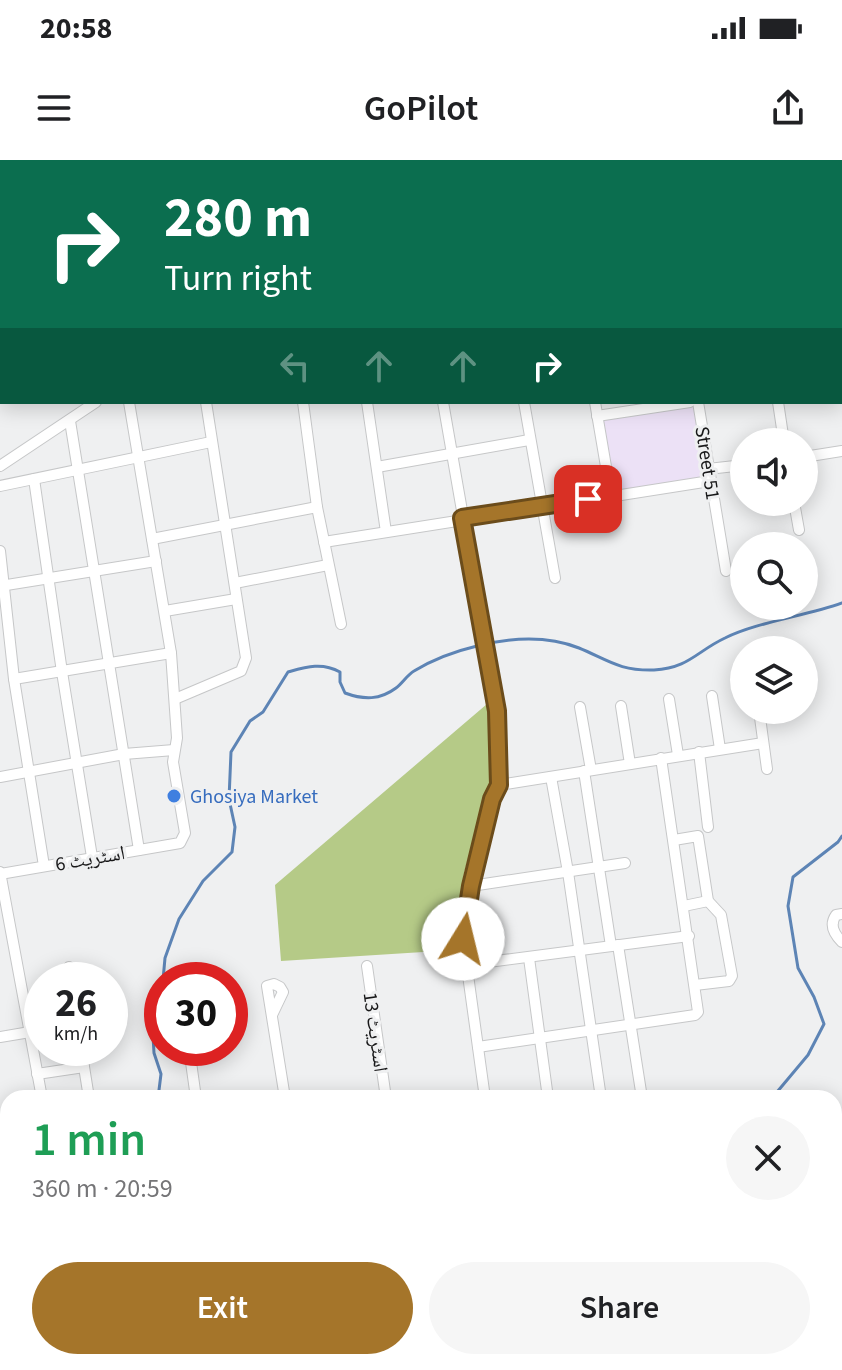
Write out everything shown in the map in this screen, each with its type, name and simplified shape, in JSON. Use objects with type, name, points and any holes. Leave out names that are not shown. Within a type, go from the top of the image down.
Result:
[{"type":"street","points":[[0,466],[93,404]]},
{"type":"street","points":[[0,777],[124,754],[174,750],[177,738],[171,653],[129,404]]},
{"type":"street","points":[[175,699],[241,671],[246,658],[206,404]]},
{"type":"street","points":[[303,404],[317,507],[341,624]]},
{"type":"street","points":[[367,404],[386,532]]},
{"type":"street","points":[[443,404],[497,711],[499,785],[492,799],[471,886],[463,939],[484,1090]]},
{"type":"street","points":[[524,404],[555,578]]},
{"type":"street","points":[[595,404],[611,496]]},
{"type":"street","points":[[597,416],[636,406],[663,404]]},
{"type":"street","name":"Street 51","points":[[698,404],[726,571]]},
{"type":"street","points":[[778,404],[782,428]]},
{"type":"street","points":[[70,421],[139,850]]},
{"type":"street","points":[[377,467],[529,440]]},
{"type":"street","points":[[0,486],[211,442]]},
{"type":"street","points":[[818,455],[842,451]]},
{"type":"street","points":[[324,542],[611,496],[730,469]]},
{"type":"street","points":[[34,479],[92,857]]},
{"type":"street","points":[[152,539],[317,507]]},
{"type":"street","points":[[796,516],[799,530]]},
{"type":"street","points":[[0,551],[14,676],[44,866]]},
{"type":"street","points":[[2,586],[156,561]]},
{"type":"street","points":[[235,583],[328,565]]},
{"type":"street","points":[[165,611],[236,599]]},
{"type":"street","points":[[0,676],[62,672],[171,653]]},
{"type":"street","points":[[712,696],[720,749]]},
{"type":"street","points":[[669,699],[678,755]]},
{"type":"street","points":[[621,706],[630,764]]},
{"type":"street","points":[[580,707],[599,867],[631,1024],[641,1090]]},
{"type":"street","points":[[761,724],[767,769]]},
{"type":"street","points":[[499,785],[763,743]]},
{"type":"street","name":"اسٹریٹ 6","points":[[0,873],[180,843],[185,833],[173,762],[174,750]]},
{"type":"street","points":[[699,752],[708,827]]},
{"type":"street","points":[[478,1047],[695,1015],[698,1012],[661,758]]},
{"type":"street","points":[[551,777],[600,1090]]},
{"type":"street","points":[[674,840],[698,836],[708,901],[721,915],[732,976],[729,981],[695,985]]},
{"type":"street","points":[[471,886],[625,863]]},
{"type":"street","points":[[0,873],[24,1000]]},
{"type":"street","points":[[684,906],[708,901]]},
{"type":"street","points":[[842,914],[836,915],[832,922],[833,930],[842,942]]},
{"type":"street","points":[[465,965],[689,936]]},
{"type":"street","points":[[529,958],[547,1090]]},
{"type":"street","name":"اسٹریٹ 13","points":[[367,966],[385,1090]]},
{"type":"street","points":[[272,1015],[283,992],[274,984],[267,986],[284,1090]]},
{"type":"street","points":[[0,1037],[24,1033]]},
{"type":"street","points":[[36,1066],[40,1090]]},
{"type":"street","points":[[192,1066],[195,1090]]},
{"type":"street","points":[[37,1074],[84,1067],[88,1090]]},
{"type":"shaded area","points":[[693,405],[704,478],[615,492],[603,419]]},
{"type":"green space","points":[[487,704],[492,774],[464,873],[455,950],[281,961],[275,885]]},
{"type":"waterway","points":[[165,962],[179,919],[203,881],[232,852],[235,827],[229,799],[231,752],[250,721],[263,712],[288,672],[314,666],[327,667],[340,672],[345,693],[372,698],[390,692],[414,671],[444,656],[489,643],[528,639],[566,644],[632,669],[666,669],[738,632],[842,603]]},
{"type":"waterway","points":[[779,1090],[808,1055],[824,1024],[798,968],[788,906],[793,877],[842,836]]},
{"type":"waterway","points":[[158,1066],[161,1074],[159,1090]]},
{"type":"place","name":"Ghosiya Market","points":[[174,796]]},
{"type":"route","points":[[463,939],[471,886],[492,799],[499,785],[497,711],[462,518],[588,499]]}]
